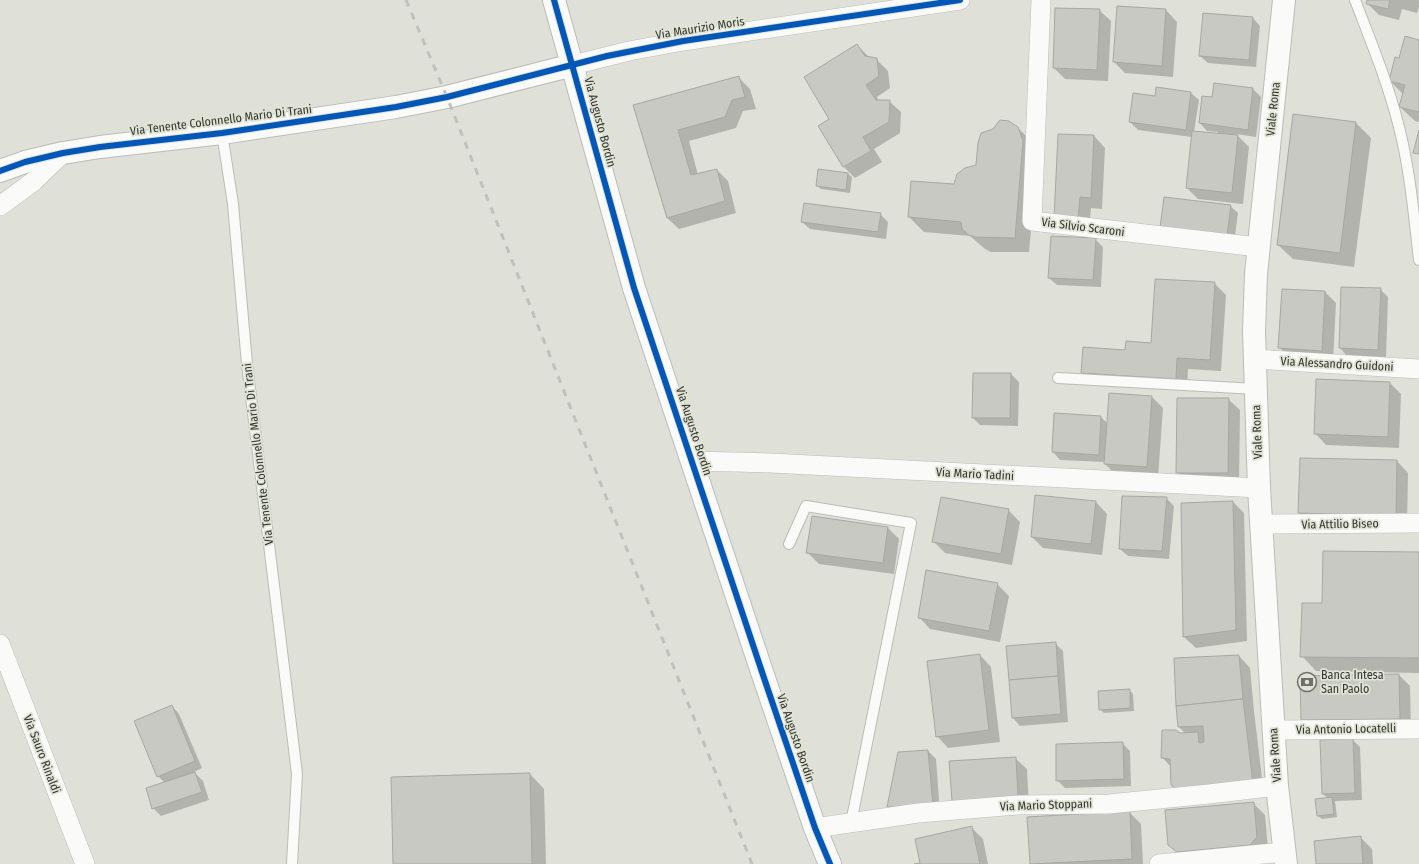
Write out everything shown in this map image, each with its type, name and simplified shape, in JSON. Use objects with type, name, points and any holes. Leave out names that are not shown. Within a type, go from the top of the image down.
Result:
[{"type":"street","name":"Via Augusto Bordin","points":[[554,0],[634,288],[815,828],[830,864]]},
{"type":"street","name":"Via Maurizio Moris","points":[[447,97],[629,51],[683,41],[960,0]]},
{"type":"street","name":"Via Silvio Scaroni","points":[[1041,0],[1032,221],[1258,247]]},
{"type":"street","name":"Viale Roma","points":[[1284,0],[1258,247],[1254,304],[1261,524],[1277,786],[1285,858]]},
{"type":"street","name":"Via Tenente Colonnello Mario Di Trani","points":[[0,172],[25,162],[63,153],[100,147],[222,133],[396,107],[447,97]]},
{"type":"street","points":[[0,206],[34,181],[63,153]]},
{"type":"street","name":"Via Alessandro Guidoni","points":[[1255,360],[1419,369]]},
{"type":"street","name":"Via Mario Tadini","points":[[692,462],[771,463],[1259,488]]},
{"type":"street","name":"Via Attilio Biseo","points":[[1261,524],[1419,523]]},
{"type":"street","name":"Via Sauro Rinaldi","points":[[0,644],[85,864]]},
{"type":"street","name":"Via Antonio Locatelli","points":[[1274,730],[1419,729]]},
{"type":"street","name":"Via Mario Stoppani","points":[[815,828],[918,813],[1018,805],[1110,804],[1277,786]]},
{"type":"street","points":[[1159,864],[1285,858]]},
{"type":"lane","points":[[1355,0],[1388,85],[1400,128],[1408,166],[1419,260]]},
{"type":"lane","name":"Via Tenente Colonnello Mario Di Trani","points":[[222,133],[234,204],[247,364],[297,774],[292,864]]},
{"type":"lane","points":[[1058,378],[1256,389]]},
{"type":"lane","points":[[788,544],[806,506],[911,523],[851,823]]},
{"type":"building","points":[[1367,0],[1390,0],[1388,9],[1366,4]]},
{"type":"building","points":[[1117,6],[1166,9],[1162,66],[1113,62]]},
{"type":"building","points":[[1055,8],[1100,9],[1097,70],[1053,68]]},
{"type":"building","points":[[1203,13],[1253,17],[1249,60],[1199,56]]},
{"type":"building","points":[[1405,36],[1419,40],[1419,112],[1399,107],[1405,85],[1389,81],[1395,57],[1399,58]]},
{"type":"building","points":[[857,44],[865,56],[877,58],[879,76],[866,85],[876,100],[890,100],[889,122],[863,137],[871,151],[843,167],[818,126],[829,119],[804,77]]},
{"type":"building","points":[[739,76],[745,97],[732,100],[725,117],[678,130],[691,175],[717,169],[725,201],[667,218],[633,105]]},
{"type":"building","points":[[1214,83],[1253,88],[1248,130],[1199,123],[1202,96],[1212,97]]},
{"type":"building","points":[[1156,87],[1191,92],[1186,130],[1129,122],[1133,93],[1155,96]]},
{"type":"building","points":[[1293,114],[1356,122],[1340,253],[1277,245]]},
{"type":"building","points":[[1000,120],[1009,121],[1018,127],[1023,141],[1015,238],[975,237],[969,235],[962,229],[961,222],[908,217],[911,181],[954,184],[957,174],[965,168],[976,165],[978,143],[981,133],[993,129]]},
{"type":"building","points":[[1419,130],[1419,154],[1413,153]]},
{"type":"building","points":[[1192,131],[1238,135],[1232,193],[1186,188]]},
{"type":"building","points":[[1058,134],[1094,135],[1091,198],[1080,197],[1078,220],[1054,219]]},
{"type":"building","points":[[818,169],[848,173],[846,190],[816,186]]},
{"type":"building","points":[[1164,197],[1231,205],[1227,236],[1160,228]]},
{"type":"building","points":[[804,203],[881,213],[878,232],[801,222]]},
{"type":"building","points":[[1051,236],[1096,238],[1093,280],[1048,278]]},
{"type":"building","points":[[1155,279],[1215,282],[1210,360],[1177,358],[1176,379],[1081,373],[1083,347],[1125,350],[1126,341],[1151,343]]},
{"type":"building","points":[[1341,287],[1381,288],[1378,350],[1339,348]]},
{"type":"building","points":[[1282,289],[1325,291],[1322,351],[1278,348]]},
{"type":"building","points":[[973,373],[1011,373],[1010,418],[972,418]]},
{"type":"building","points":[[1316,379],[1390,382],[1388,437],[1314,434]]},
{"type":"building","points":[[1109,393],[1152,396],[1147,467],[1104,464]]},
{"type":"building","points":[[1177,398],[1229,398],[1228,473],[1176,473]]},
{"type":"building","points":[[1054,413],[1101,416],[1099,455],[1052,452]]},
{"type":"building","points":[[1300,458],[1397,460],[1396,516],[1298,513]]},
{"type":"building","points":[[1035,495],[1096,501],[1091,544],[1031,537]]},
{"type":"building","points":[[1122,496],[1167,497],[1162,551],[1119,549]]},
{"type":"building","points":[[941,497],[1009,509],[1001,554],[932,542]]},
{"type":"building","points":[[1233,501],[1236,630],[1183,637],[1181,503]]},
{"type":"building","points":[[812,516],[888,527],[883,563],[806,553]]},
{"type":"building","points":[[1323,551],[1419,552],[1419,658],[1300,657],[1302,603],[1322,603]]},
{"type":"building","points":[[926,570],[998,583],[989,631],[918,618]]},
{"type":"building","points":[[1056,642],[1058,676],[1009,680],[1006,646]]},
{"type":"building","points":[[980,654],[989,730],[936,737],[927,661]]},
{"type":"building","points":[[1239,655],[1243,699],[1176,706],[1174,658]]},
{"type":"building","points":[[1399,674],[1400,719],[1301,720],[1300,676]]},
{"type":"building","points":[[1058,676],[1061,714],[1012,718],[1009,680]]},
{"type":"building","points":[[1130,689],[1130,708],[1099,710],[1098,691]]},
{"type":"building","points":[[1243,699],[1253,784],[1177,789],[1171,785],[1170,759],[1161,758],[1162,730],[1176,730],[1180,733],[1198,732],[1199,743],[1204,742],[1203,726],[1178,727],[1176,706]]},
{"type":"building","points":[[172,705],[195,761],[157,777],[134,721]]},
{"type":"building","points":[[1353,738],[1355,793],[1322,794],[1320,740]]},
{"type":"building","points":[[1123,742],[1124,779],[1056,781],[1056,744]]},
{"type":"building","points":[[928,750],[933,805],[887,807],[898,752]]},
{"type":"building","points":[[1016,757],[1018,797],[952,801],[949,761]]},
{"type":"building","points":[[195,772],[202,792],[152,809],[146,788]]},
{"type":"building","points":[[530,773],[532,864],[393,864],[391,777]]},
{"type":"building","points":[[1332,797],[1334,814],[1317,816],[1315,799]]},
{"type":"building","points":[[1254,802],[1257,837],[1250,845],[1177,852],[1168,845],[1165,810]]},
{"type":"building","points":[[1130,811],[1132,859],[1030,864],[1027,817]]},
{"type":"building","points":[[972,826],[980,864],[914,864],[920,863],[915,839]]},
{"type":"building","points":[[1361,836],[1363,864],[1316,864],[1314,841]]},
{"type":"railway","points":[[406,0],[447,97],[752,864]]},
{"type":"cycle path","points":[[554,0],[634,288],[815,828],[830,864]]},
{"type":"cycle path","points":[[0,171],[25,162],[63,153],[100,147],[222,133],[396,107],[447,97],[607,56],[683,41],[960,0]]},
{"type":"place","name":"Banca Intesa San Paolo","points":[[1307,682]]}]
